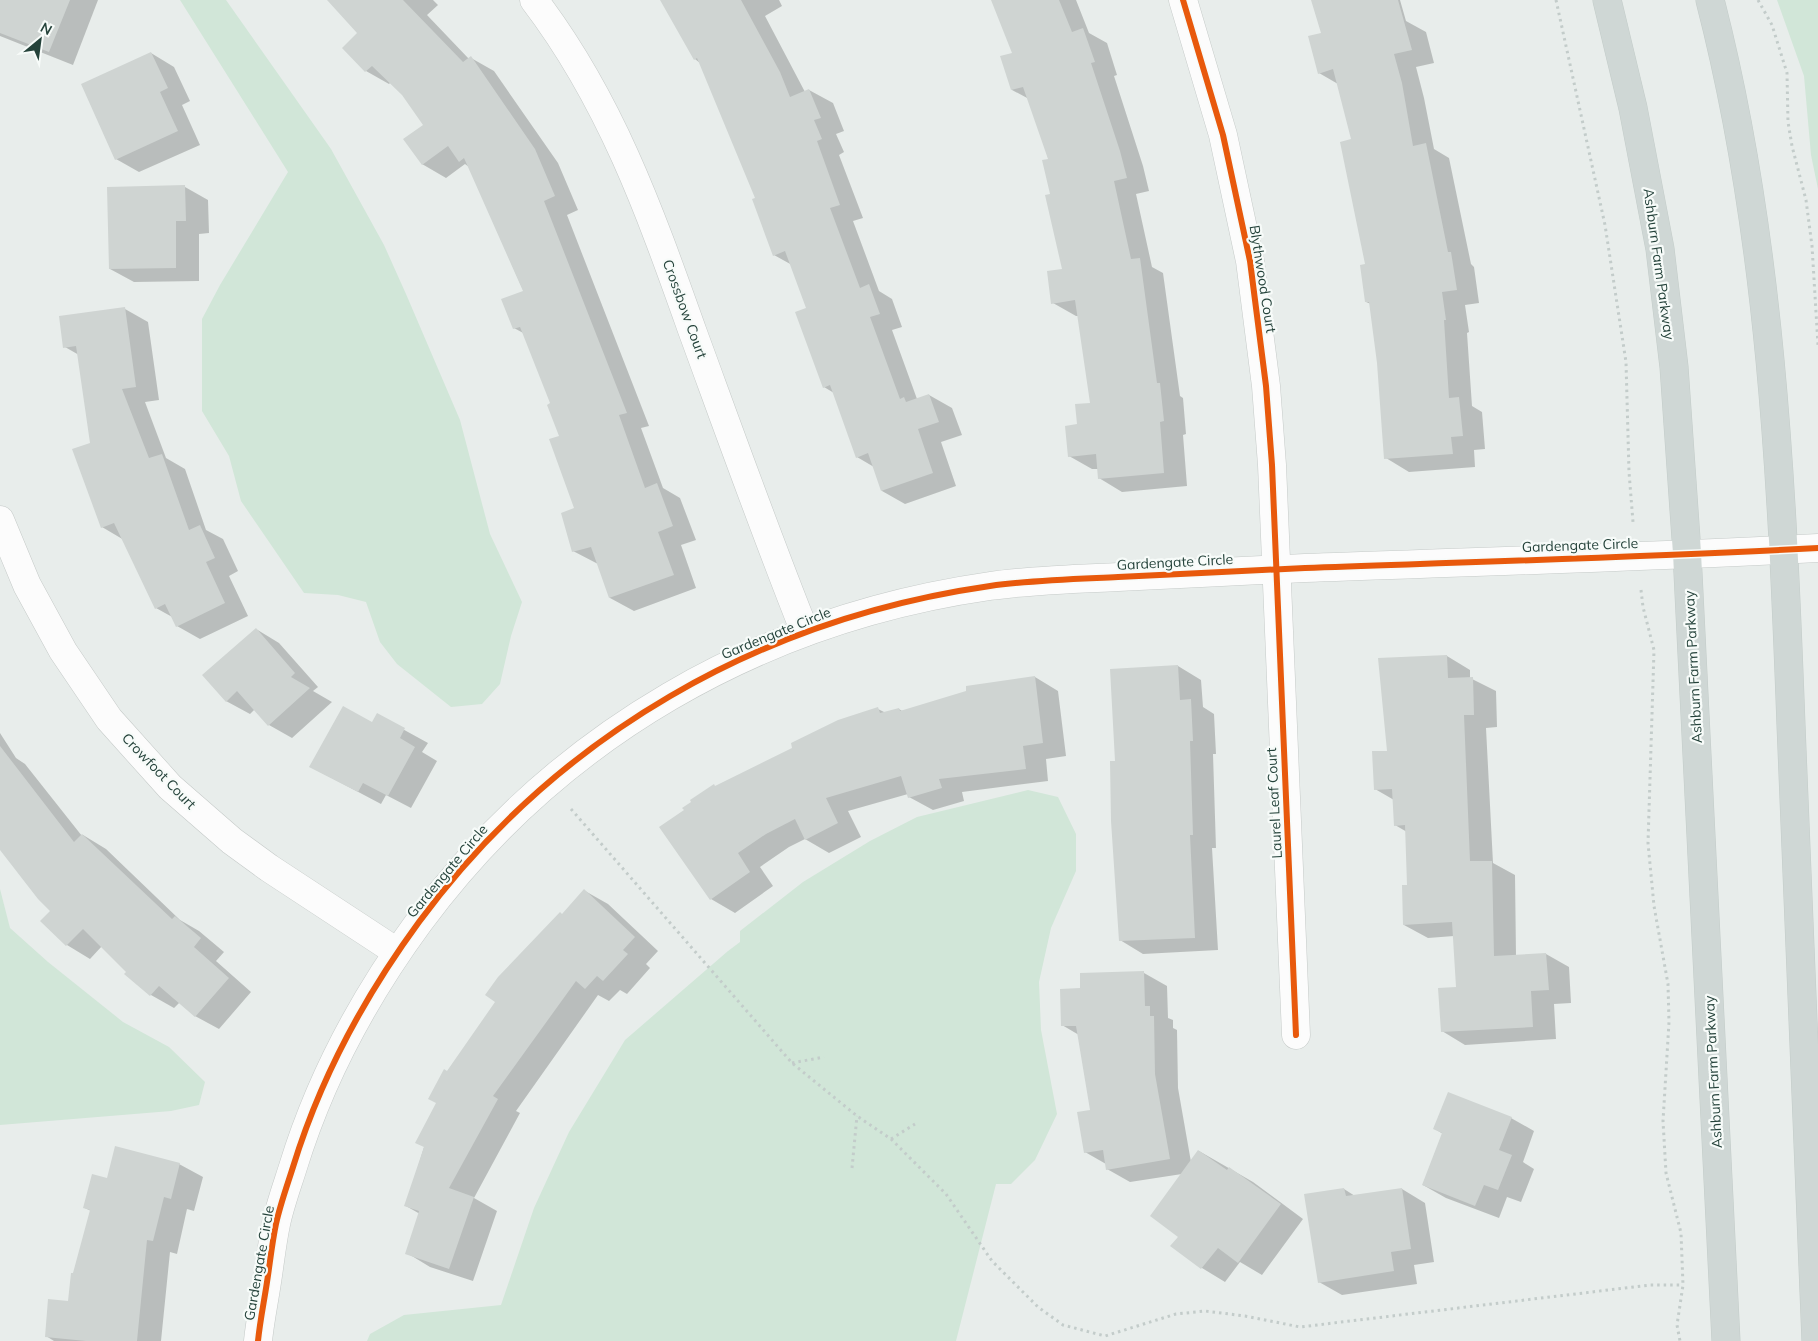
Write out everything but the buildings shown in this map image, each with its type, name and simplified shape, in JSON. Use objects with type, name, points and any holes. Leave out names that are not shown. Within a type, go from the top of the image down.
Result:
[{"type":"main road","name":"Ashburn Farm Parkway","points":[[1606,0],[1633,108],[1660,249],[1674,367],[1687,553],[1726,1341]]},
{"type":"main road","points":[[1710,0],[1722,48],[1745,164],[1763,289],[1784,550],[1816,1341]]},
{"type":"street","name":"Crossbow Court","points":[[534,0],[548,18],[595,94],[623,150],[640,190],[771,546],[805,632]]},
{"type":"street","name":"Blythwood Court","points":[[1183,0],[1223,135],[1250,260],[1267,394],[1276,570]]},
{"type":"street","name":"Crowfoot Court","points":[[0,520],[26,585],[63,651],[109,719],[170,787],[232,840],[269,868],[397,952]]},
{"type":"street","name":"Gardengate Circle","points":[[258,1341],[277,1219],[304,1132],[335,1060],[362,1008],[397,952],[436,900],[478,850],[547,782],[628,722],[684,688],[742,658],[805,632],[896,603],[991,586],[1054,580],[1818,548]]},
{"type":"street","name":"Laurel Leaf Court","points":[[1276,570],[1296,1036]]},
{"type":"path","points":[[1556,0],[1604,225],[1626,362],[1630,472],[1636,555],[1643,607],[1654,650],[1648,843],[1654,906],[1668,984],[1669,1022],[1663,1121],[1666,1173],[1681,1233],[1683,1285],[1677,1325],[1680,1341]]},
{"type":"path","points":[[1758,0],[1772,25],[1787,73],[1788,122],[1806,200],[1812,246],[1818,345]]},
{"type":"path","points":[[547,782],[792,1063],[857,1116],[891,1139],[946,1194],[992,1260],[1038,1307],[1063,1325],[1105,1336],[1176,1314],[1205,1311],[1245,1316],[1300,1328],[1650,1285],[1683,1285]]},
{"type":"path","points":[[792,1063],[824,1056]]},
{"type":"path","points":[[852,1168],[857,1116]]},
{"type":"path","points":[[891,1139],[915,1124]]},
{"type":"green space","points":[[180,0],[226,0],[331,149],[384,245],[406,294],[460,420],[490,534],[522,602],[511,636],[500,684],[482,704],[451,707],[397,664],[380,642],[366,602],[338,595],[304,593],[241,501],[229,456],[202,411],[202,319],[220,285],[288,172]]},
{"type":"green space","points":[[1777,0],[1818,0],[1818,189],[1811,155],[1804,76]]},
{"type":"green space","points":[[1028,790],[1058,797],[1076,834],[1076,871],[1051,928],[1039,982],[1041,1030],[1057,1114],[1035,1160],[1011,1184],[996,1184],[956,1341],[367,1341],[370,1334],[404,1315],[501,1305],[534,1208],[569,1132],[625,1040],[740,942],[740,931],[803,882],[870,841],[917,817]]},
{"type":"green space","points":[[0,889],[10,928],[48,962],[123,1022],[169,1047],[205,1082],[199,1105],[171,1111],[0,1125]]},
{"type":"cycle path","points":[[1183,0],[1223,135],[1250,261],[1266,386],[1272,465],[1296,1035]]},
{"type":"cycle path","points":[[258,1341],[276,1224],[304,1134],[330,1071],[362,1009],[399,950],[419,922],[474,855],[534,795],[600,742],[670,696],[745,658],[823,626],[905,602],[990,586],[1070,579],[1305,568],[1626,557],[1818,548]]}]
